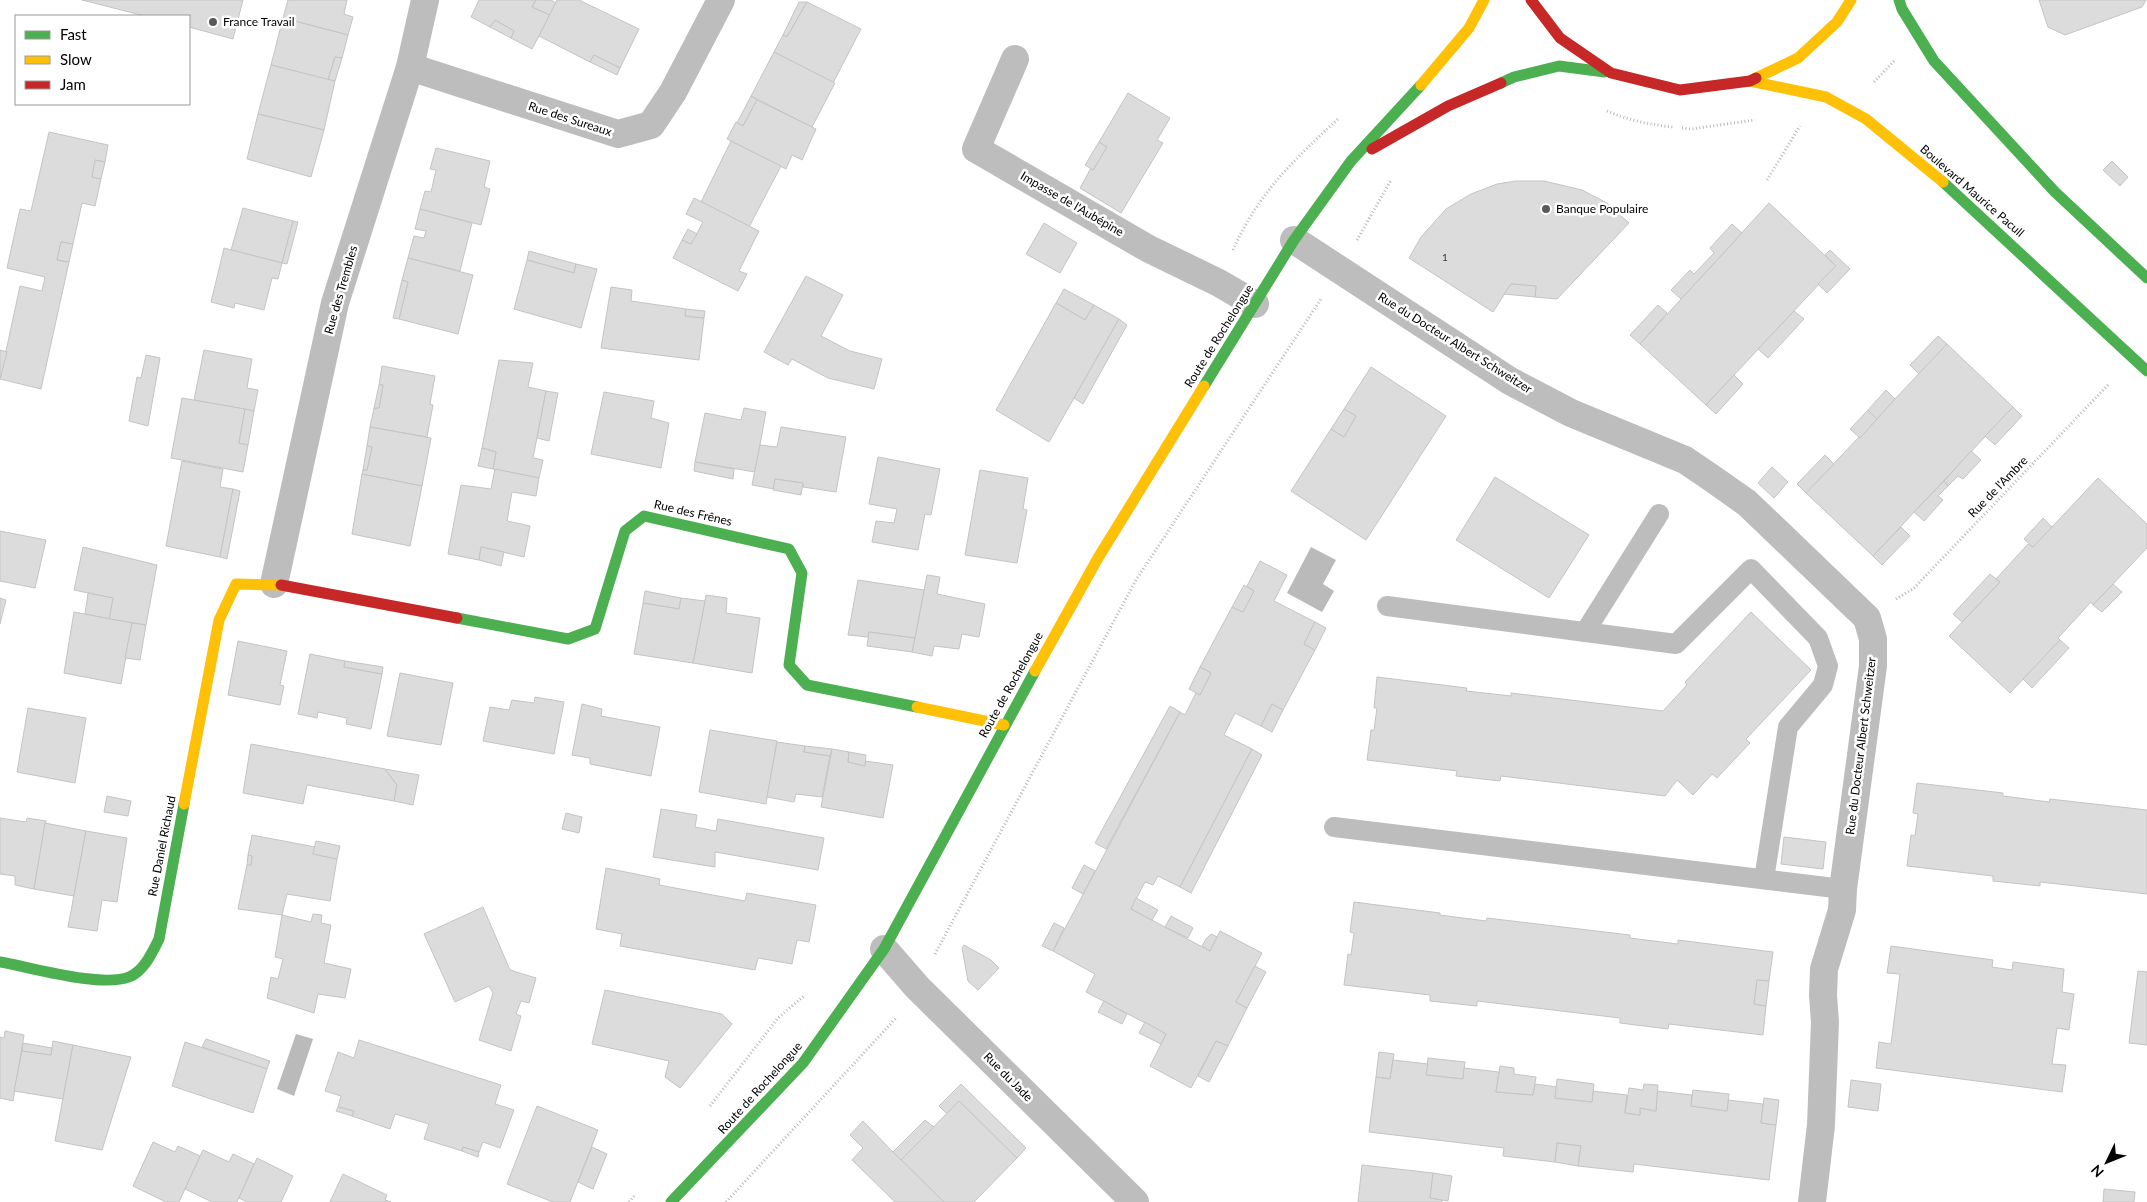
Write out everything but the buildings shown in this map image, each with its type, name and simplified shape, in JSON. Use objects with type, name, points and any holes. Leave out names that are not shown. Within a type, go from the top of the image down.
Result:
[{"type":"street","name":"Rue des Trembles","points":[[274,584],[335,303],[410,67],[425,0]]},
{"type":"street","name":"Rue des Sureaux","points":[[410,67],[618,134],[651,125],[673,92],[721,0]]},
{"type":"street","name":"Route de Rochelongue","points":[[672,1202],[803,1064],[884,949],[1004,725],[1098,558],[1294,240],[1351,161],[1426,79],[1469,28],[1484,0]]},
{"type":"street","points":[[1531,0],[1560,38],[1611,73],[1680,90],[1750,82],[1798,58],[1838,22],[1850,0]]},
{"type":"street","points":[[1899,0],[1902,9],[1934,61],[2055,192],[2147,278]]},
{"type":"street","name":"Impasse de l'Aubépine","points":[[1015,58],[976,149],[1149,249],[1218,282],[1255,304]]},
{"type":"street","name":"Route de Rochelongue","points":[[1351,161],[1448,106],[1514,77],[1559,66],[1611,73]]},
{"type":"street","name":"Boulevard Maurice Pacull","points":[[1750,82],[1826,97],[1866,119],[1955,192],[2147,371]]},
{"type":"street","name":"Rue du Docteur Albert Schweitzer","points":[[1294,240],[1510,381],[1570,413],[1685,460],[1747,503],[1867,618],[1873,639],[1873,666],[1843,889],[1842,910],[1824,969],[1823,996],[1826,1022],[1821,1125],[1812,1202]]},
{"type":"street","name":"Rue des Frênes","points":[[236,584],[274,584],[568,640],[596,629],[625,531],[644,516],[789,549],[802,573],[788,665],[807,685],[1004,725]]},
{"type":"street","name":"Rue Daniel Richaud","points":[[0,962],[107,981],[128,977],[148,962],[159,939],[219,620],[236,584]]},
{"type":"street","name":"Rue du Jade","points":[[884,949],[917,987],[1135,1202]]},
{"type":"lane","points":[[1585,632],[1659,514]]},
{"type":"lane","points":[[1388,606],[1676,644],[1751,569],[1818,638],[1828,666],[1823,685],[1788,727],[1764,879]]},
{"type":"lane","points":[[1334,826],[1843,889]]},
{"type":"path","points":[[1848,110],[1918,35]]},
{"type":"path","points":[[1604,110],[1618,116],[1660,126],[1691,128],[1757,119]]},
{"type":"path","points":[[1767,180],[1802,124],[1793,123]]},
{"type":"path","points":[[726,1202],[893,1024],[917,987],[1136,580],[1340,270],[1389,182],[1396,175]]},
{"type":"path","name":"Rue de l'Ambre","points":[[1867,618],[1914,588],[2134,358]]},
{"type":"shaded area","points":[[1311,547],[1336,560],[1323,584],[1334,591],[1322,612],[1287,593]]},
{"type":"shaded area","points":[[296,1034],[313,1039],[294,1096],[277,1089]]},
{"type":"traffic: fast","points":[[1899,0],[1902,9],[1934,61],[2055,192],[2147,278]]},
{"type":"traffic: fast","points":[[1501,83],[1514,77],[1559,66],[1605,72]]},
{"type":"traffic: fast","points":[[1204,386],[1294,240],[1351,161],[1421,85]]},
{"type":"traffic: fast","points":[[1943,182],[2147,371]]},
{"type":"traffic: fast","points":[[457,618],[568,639],[595,629],[625,531],[644,516],[789,549],[802,573],[789,665],[807,685],[917,707]]},
{"type":"traffic: fast","points":[[671,1202],[803,1063],[884,949],[1035,671]]},
{"type":"traffic: fast","points":[[0,962],[65,976],[101,980],[117,980],[129,977],[139,970],[147,961],[159,939],[184,804]]},
{"type":"traffic: slow","points":[[1421,85],[1469,28],[1484,0]]},
{"type":"traffic: slow","points":[[1756,78],[1798,58],[1837,22],[1851,0]]},
{"type":"traffic: slow","points":[[1750,81],[1826,97],[1866,119],[1943,182]]},
{"type":"traffic: slow","points":[[1035,671],[1098,558],[1204,386]]},
{"type":"traffic: slow","points":[[184,804],[219,620],[236,584],[281,585]]},
{"type":"traffic: slow","points":[[917,707],[1004,725]]},
{"type":"traffic: jam","points":[[1531,0],[1560,38],[1611,73],[1680,90],[1750,81],[1756,78]]},
{"type":"traffic: jam","points":[[1372,149],[1448,106],[1501,83]]},
{"type":"traffic: jam","points":[[281,585],[457,618]]},
{"type":"place","name":"France Travail","points":[[213,22]]},
{"type":"place","name":"Banque Populaire","points":[[1546,209]]}]
